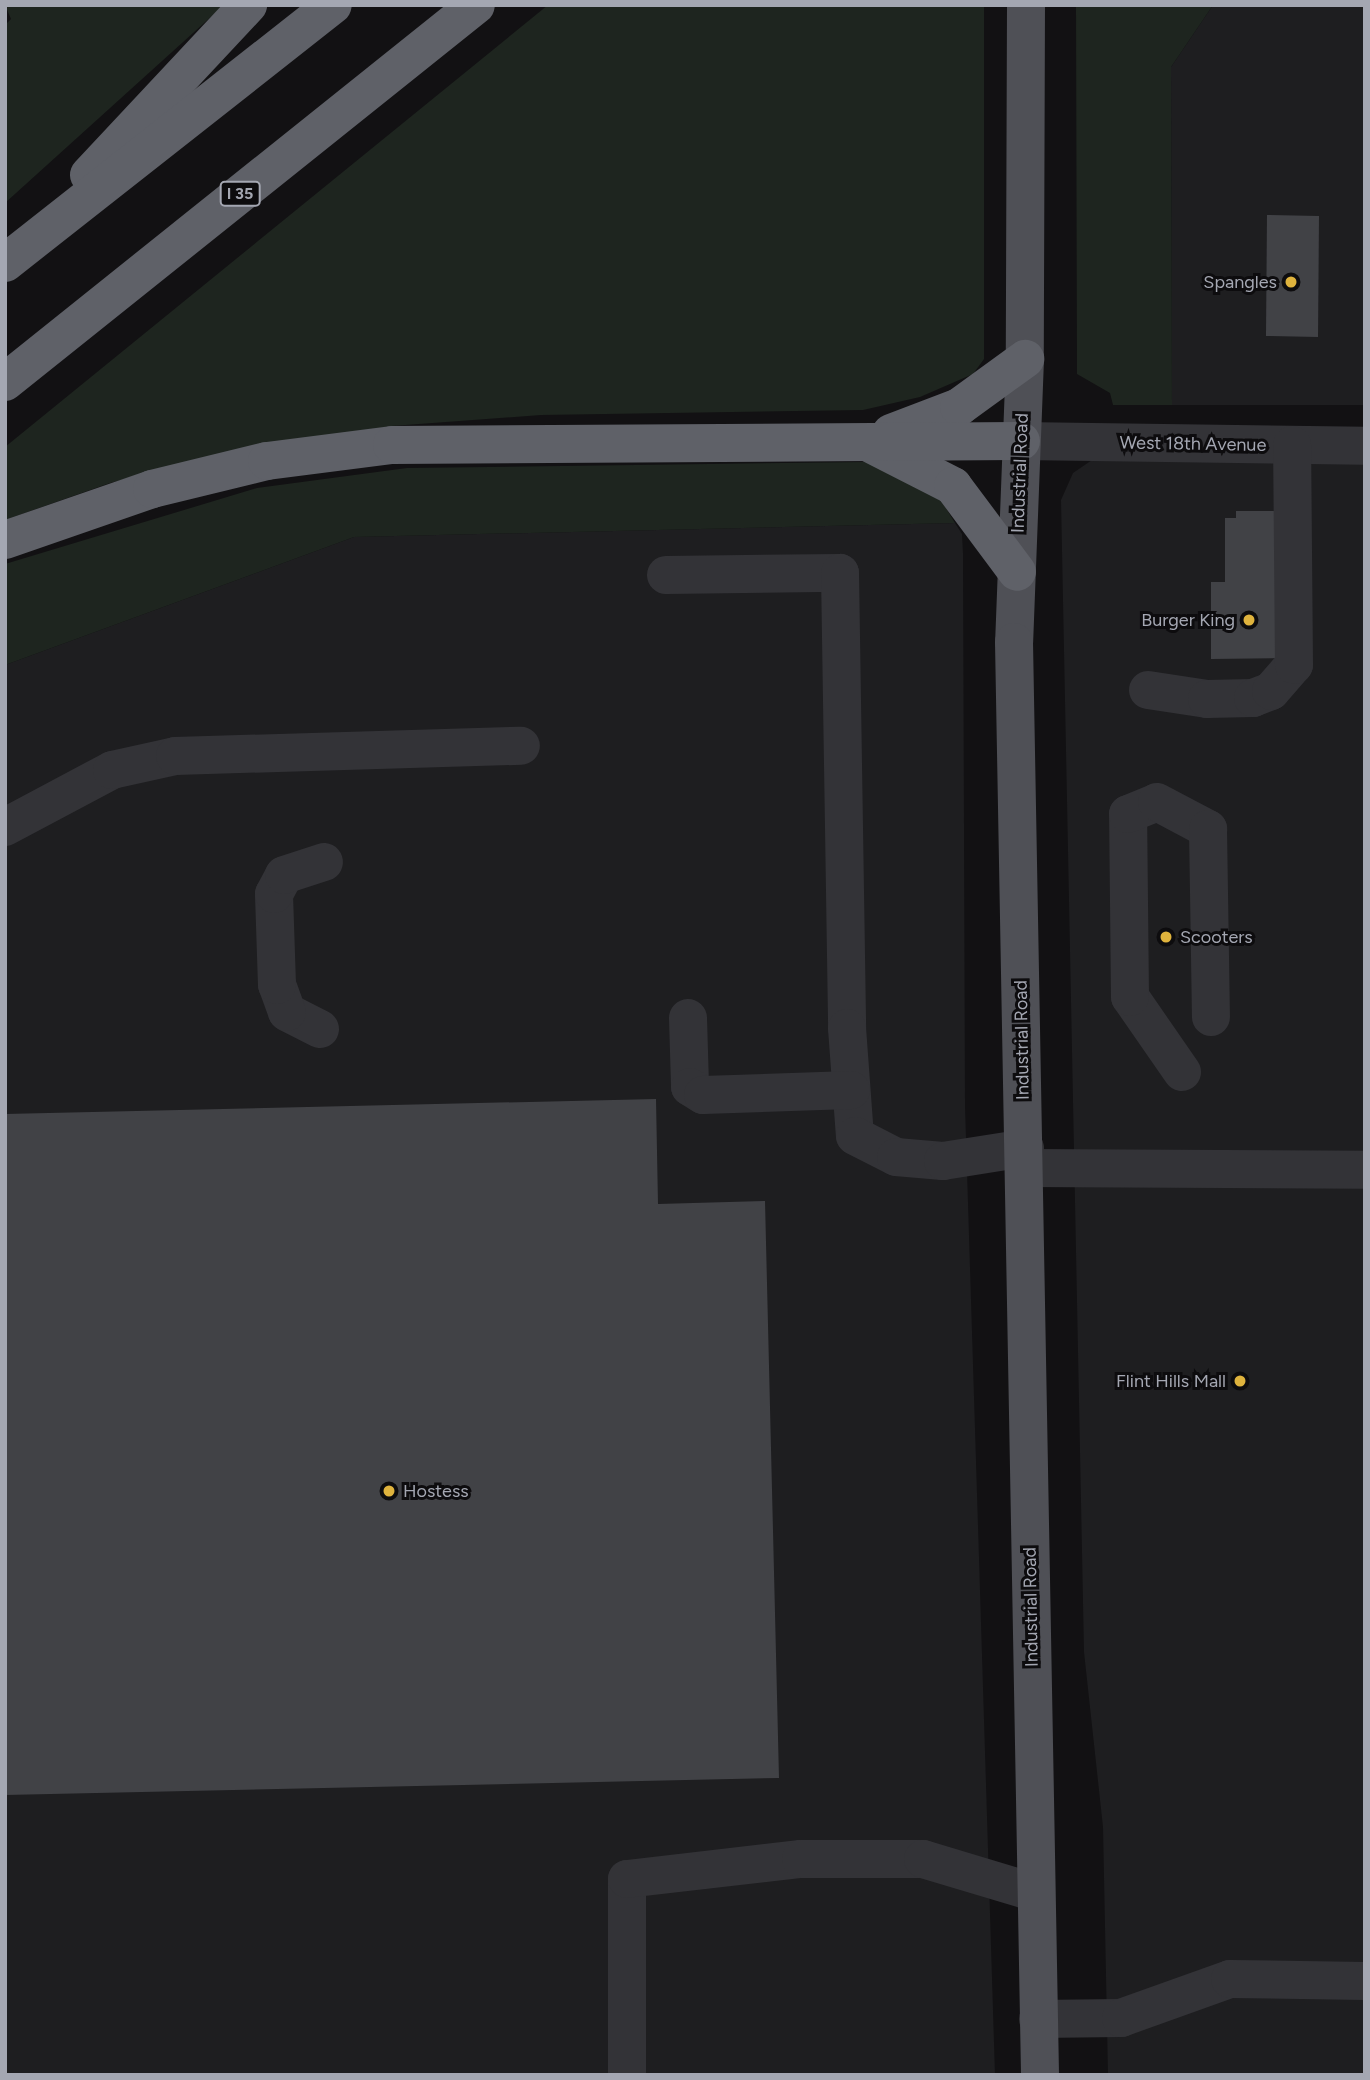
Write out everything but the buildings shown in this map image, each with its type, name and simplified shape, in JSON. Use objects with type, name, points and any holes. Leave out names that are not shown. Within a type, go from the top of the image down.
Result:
[{"type":"highway","points":[[17,253],[135,121],[248,5]]},
{"type":"highway","points":[[17,253],[333,5]]},
{"type":"highway","name":"I 35","points":[[5,382],[476,5]]},
{"type":"highway","points":[[866,442],[959,407],[1025,359]]},
{"type":"highway","points":[[5,540],[152,489],[267,461],[393,445],[1021,441]]},
{"type":"highway","points":[[866,442],[953,486],[1017,572]]},
{"type":"main road","name":"Industrial Road","points":[[1026,5],[1025,359],[1017,572],[1040,2075]]},
{"type":"street","name":"West 18th Avenue","points":[[1021,441],[1365,446]]},
{"type":"street","points":[[1148,690],[1207,699],[1253,698],[1271,691],[1294,665],[1292,445]]},
{"type":"street","points":[[666,575],[839,573],[855,1136],[896,1157],[943,1161],[1024,1158],[1365,1170]]},
{"type":"street","points":[[5,827],[112,770],[175,756],[521,746]]},
{"type":"street","points":[[1182,1072],[1130,997],[1128,814],[1157,802],[1208,829],[1211,1017]]},
{"type":"street","points":[[320,1029],[287,1012],[277,985],[274,894],[284,875],[324,862]]},
{"type":"street","points":[[688,1018],[690,1087],[703,1095],[852,1090]]},
{"type":"street","points":[[627,2075],[627,1879],[801,1859],[923,1859],[1036,1893]]},
{"type":"street","points":[[1038,2019],[1121,2018],[1230,1979],[1365,1981]]},
{"type":"shaded area","points":[[5,5],[224,5],[5,203],[5,25],[11,19]]},
{"type":"shaded area","points":[[548,5],[984,5],[984,359],[973,374],[920,397],[863,410],[541,415],[392,426],[205,458],[110,483],[5,520],[5,447]]},
{"type":"shaded area","points":[[1076,5],[1213,5],[1171,67],[1172,405],[1113,405],[1110,393],[1077,374]]},
{"type":"shaded area","points":[[1213,5],[1365,5],[1365,405],[1172,405],[1171,67]]},
{"type":"shaded area","name":"Flint Hills Mall","points":[[1365,455],[1365,2075],[1108,2075],[1103,1827],[1084,1652],[1061,500],[1073,473],[1095,458]]},
{"type":"shaded area","points":[[864,462],[889,465],[941,500],[955,523],[354,537],[5,665],[5,564],[257,488],[407,468]]},
{"type":"shaded area","points":[[955,523],[962,534],[963,554],[965,1106],[995,2075],[5,2075],[5,665],[354,537]]},
{"type":"place","name":"Spangles","points":[[1291,282]]},
{"type":"place","name":"Burger King","points":[[1249,620]]},
{"type":"place","name":"Scooters","points":[[1166,937]]},
{"type":"place","name":"Flint Hills Mall","points":[[1240,1381]]},
{"type":"place","name":"Hostess","points":[[389,1491]]}]
